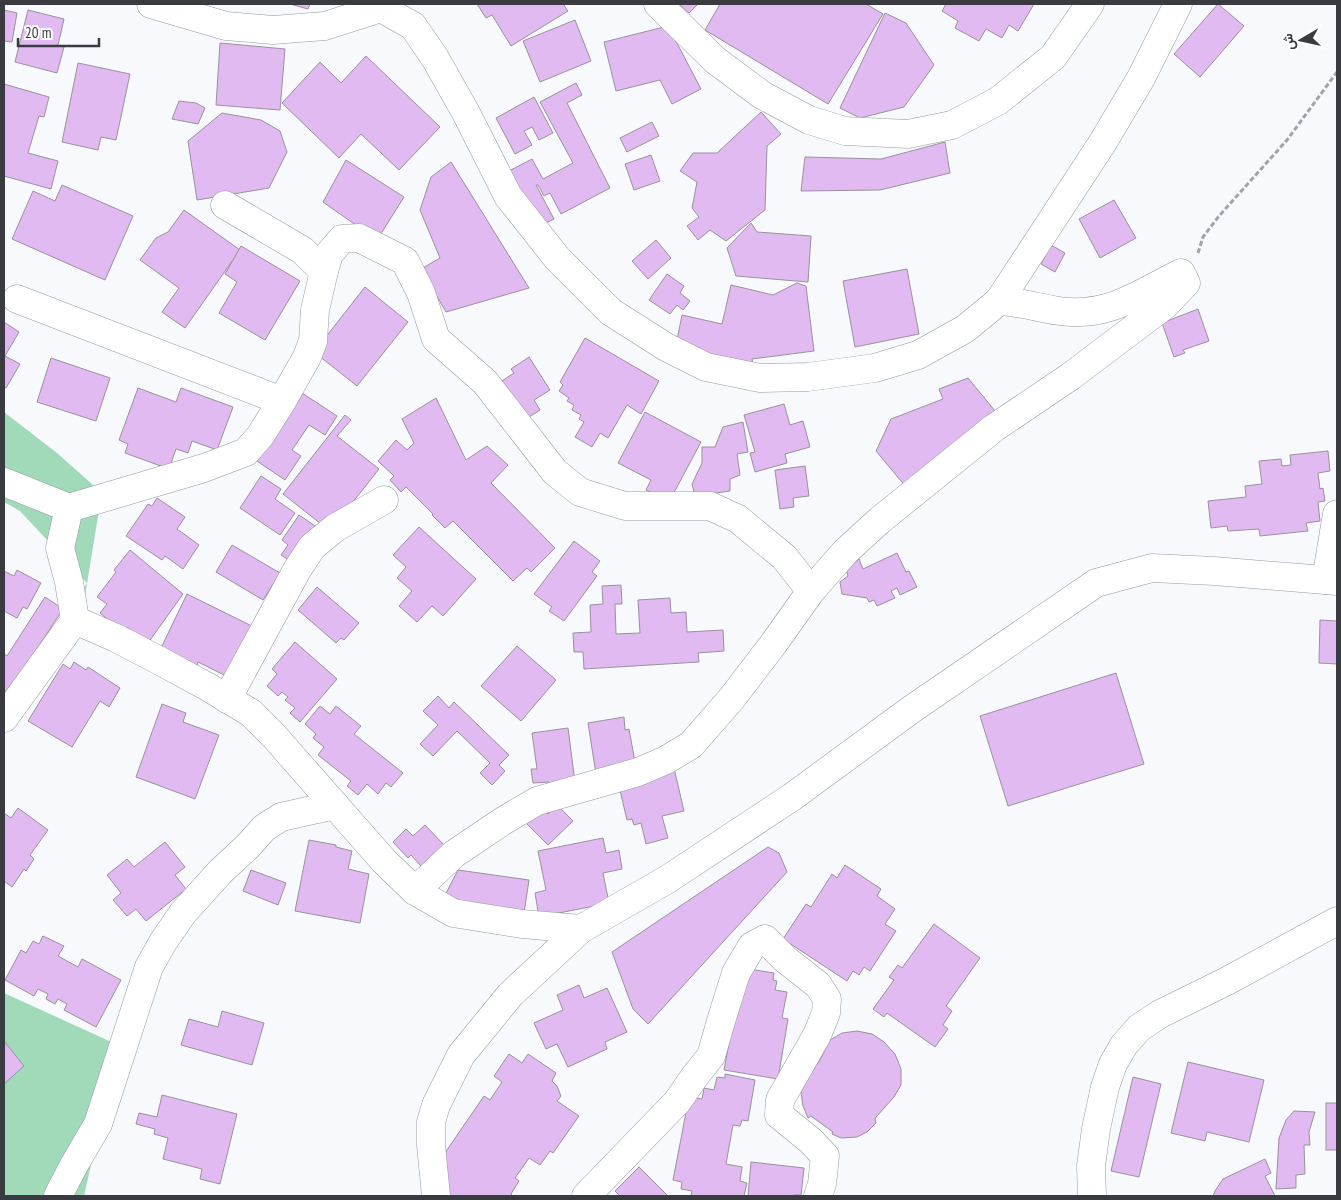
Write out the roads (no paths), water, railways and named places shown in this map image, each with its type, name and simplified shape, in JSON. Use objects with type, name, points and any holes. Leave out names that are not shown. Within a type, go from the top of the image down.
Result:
[{"type":"street","points":[[151,4],[226,26],[273,30],[325,26],[380,6],[413,26],[435,58],[466,113],[508,196],[558,258],[611,312],[666,347],[706,367],[760,378],[808,377],[875,368],[918,355],[965,329],[999,301],[1104,142],[1142,78],[1178,4]]},
{"type":"street","points":[[658,4],[715,60],[762,95],[809,120],[845,131],[908,134],[952,125],[998,101],[1053,57],[1090,4]]},
{"type":"street","points":[[226,205],[302,250],[324,271]]},
{"type":"street","points":[[4,482],[69,508],[204,468],[246,452],[260,436],[307,357],[313,341],[315,310],[329,254],[342,239],[359,238],[405,261],[421,293],[436,340],[485,382],[556,472],[580,492],[625,506],[710,506],[738,519],[784,557],[810,591]]},
{"type":"street","points":[[415,891],[454,854],[537,801],[638,772],[666,760],[691,745],[732,698],[774,643],[810,591],[845,552],[880,520],[994,428],[1071,376],[1165,305],[1186,283],[1181,273],[1116,306],[1092,312],[1060,311],[999,301]]},
{"type":"street","points":[[17,299],[282,401]]},
{"type":"street","points":[[227,699],[297,570],[312,547],[335,528],[384,500]]},
{"type":"street","points":[[4,718],[76,620],[60,548],[69,508]]},
{"type":"street","points":[[436,1196],[430,1144],[431,1122],[436,1105],[461,1055],[510,995],[581,929],[668,879],[792,797],[912,709],[1096,583],[1152,568],[1332,581],[1337,514]]},
{"type":"street","points":[[76,620],[116,638],[200,683],[250,713],[268,730],[384,861],[415,891],[453,913],[522,924],[581,929]]},
{"type":"street","points":[[58,1196],[98,1124],[150,967],[163,942],[183,914],[220,872],[264,828],[280,817],[335,805]]},
{"type":"street","points":[[1092,1196],[1091,1166],[1096,1129],[1105,1087],[1113,1064],[1124,1045],[1138,1028],[1160,1014],[1227,981],[1337,921]]},
{"type":"street","points":[[586,1196],[677,1102],[711,1056],[736,973],[752,946],[765,939],[785,959],[818,985],[827,999],[826,1013],[817,1035],[780,1100],[780,1115],[811,1141],[825,1156],[822,1184],[818,1196]]}]
